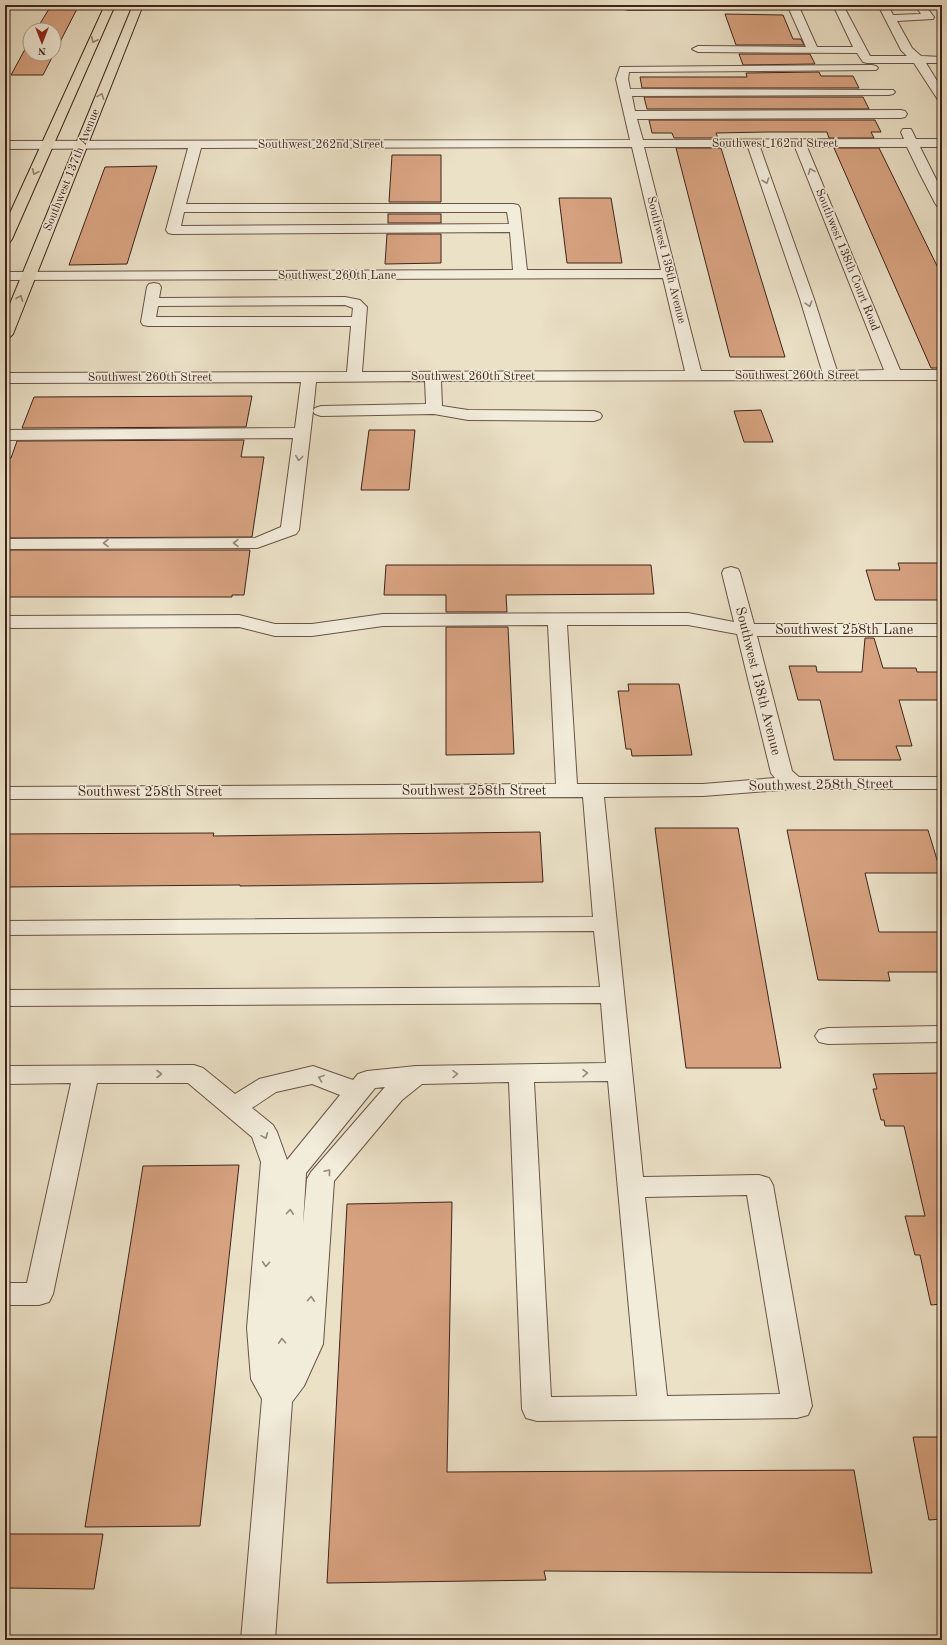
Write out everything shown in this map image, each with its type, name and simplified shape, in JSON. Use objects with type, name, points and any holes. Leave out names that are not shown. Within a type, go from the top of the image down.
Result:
[{"type":"main road","points":[[5,239],[110,5]]},
{"type":"main road","name":"Southwest 137th Avenue","points":[[5,334],[138,5]]},
{"type":"street","points":[[883,5],[907,50],[918,60],[942,98]]},
{"type":"street","points":[[891,18],[929,18],[920,5]]},
{"type":"street","points":[[793,6],[813,50]]},
{"type":"street","points":[[629,7],[838,6],[866,59],[889,92],[926,174],[942,203]]},
{"type":"street","points":[[698,50],[813,50],[866,59],[942,60]]},
{"type":"street","name":"Southwest 138th Avenue","points":[[694,376],[625,93],[622,79],[624,69],[866,59]]},
{"type":"street","points":[[795,92],[805,114]]},
{"type":"street","points":[[625,93],[889,92]]},
{"type":"street","points":[[715,93],[722,115]]},
{"type":"street","points":[[631,115],[900,114]]},
{"type":"street","name":"Southwest 162nd Street","points":[[637,145],[942,143]]},
{"type":"street","points":[[753,144],[807,299],[831,376]]},
{"type":"street","name":"Southwest 138th Court Road","points":[[800,144],[894,376]]},
{"type":"street","name":"Southwest 262nd Street","points":[[5,146],[637,145]]},
{"type":"street","points":[[195,146],[173,230],[516,228]]},
{"type":"street","points":[[926,174],[942,174]]},
{"type":"street","points":[[178,208],[513,208],[520,275]]},
{"type":"street","name":"Southwest 260th Lane","points":[[5,276],[669,274]]},
{"type":"street","points":[[157,276],[148,322],[360,321]]},
{"type":"street","points":[[152,302],[345,301],[355,303],[360,306],[360,321],[354,377]]},
{"type":"street","name":"Southwest 260th Street","points":[[5,378],[942,375]]},
{"type":"street","points":[[433,377],[434,409]]},
{"type":"street","points":[[5,544],[257,543],[290,530],[309,378]]},
{"type":"street","points":[[321,411],[434,409],[468,415],[594,416]]},
{"type":"street","points":[[5,435],[302,433]]},
{"type":"street","name":"Southwest 138th Avenue","points":[[731,573],[782,773],[794,783]]},
{"type":"street","name":"Southwest 258th Lane","points":[[5,622],[239,621],[275,630],[312,630],[383,620],[688,619],[746,630],[942,630]]},
{"type":"street","points":[[557,620],[567,791]]},
{"type":"street","name":"Southwest 258th Street","points":[[5,793],[703,790],[794,783],[942,783]]},
{"type":"street","points":[[593,791],[630,1187],[653,1408]]},
{"type":"street","points":[[5,928],[605,924]]},
{"type":"street","points":[[5,998],[613,995]]},
{"type":"street","points":[[828,1036],[942,1034]]},
{"type":"street","points":[[258,1640],[285,1389],[281,1344],[293,1171],[367,1080],[416,1075],[620,1072]]},
{"type":"street","points":[[5,1294],[39,1294],[86,1074]]},
{"type":"street","points":[[5,1075],[194,1074],[264,1132],[274,1162],[262,1328],[266,1379],[285,1389]]},
{"type":"street","points":[[520,1074],[537,1409],[796,1406],[759,1185],[630,1187]]},
{"type":"street","points":[[234,1107],[268,1085],[313,1075],[358,1092]]},
{"type":"street","points":[[285,1389],[308,1344],[321,1179],[393,1094],[416,1075]]},
{"type":"building","points":[[66,5],[79,5],[62,38],[62,22],[41,22],[49,9]]},
{"type":"building","points":[[725,14],[783,15],[793,39],[801,39],[804,45],[736,45]]},
{"type":"building","points":[[739,54],[810,54],[815,64],[743,65]]},
{"type":"building","points":[[22,55],[22,62],[50,62],[43,75],[11,75]]},
{"type":"building","points":[[819,72],[821,76],[853,76],[859,88],[642,88],[640,77],[747,77],[746,73]]},
{"type":"building","points":[[644,97],[863,97],[869,109],[647,109]]},
{"type":"building","points":[[649,120],[875,120],[881,132],[871,132],[874,138],[829,138],[827,132],[768,132],[716,133],[718,138],[674,138],[672,133],[652,133]]},
{"type":"building","points":[[676,148],[721,148],[785,357],[730,357]]},
{"type":"building","points":[[834,148],[879,148],[942,276],[942,368],[931,368]]},
{"type":"building","points":[[392,155],[441,155],[441,202],[389,202]]},
{"type":"building","points":[[157,166],[127,264],[69,265],[105,167]]},
{"type":"building","points":[[559,198],[611,198],[622,263],[567,263]]},
{"type":"building","points":[[388,214],[441,214],[441,223],[388,223]]},
{"type":"building","points":[[387,234],[441,234],[441,263],[385,264]]},
{"type":"building","points":[[252,396],[246,427],[22,428],[34,397]]},
{"type":"building","points":[[761,410],[773,442],[744,442],[734,411]]},
{"type":"building","points":[[369,430],[415,430],[409,490],[361,490]]},
{"type":"building","points":[[244,440],[241,457],[264,457],[252,537],[5,538],[5,458],[11,458],[17,441]]},
{"type":"building","points":[[5,550],[250,550],[244,595],[232,595],[232,597],[5,597]]},
{"type":"building","points":[[898,563],[942,563],[942,600],[875,600],[866,570],[900,570]]},
{"type":"building","points":[[386,565],[651,565],[654,594],[506,595],[507,612],[446,612],[446,595],[384,595]]},
{"type":"building","points":[[446,627],[508,627],[514,754],[446,755]]},
{"type":"building","points":[[865,638],[874,638],[883,668],[916,668],[917,672],[942,672],[942,700],[899,700],[912,746],[896,746],[901,760],[834,760],[820,700],[798,700],[789,666],[816,666],[817,672],[862,672]]},
{"type":"building","points":[[628,684],[679,684],[692,755],[632,756],[631,749],[626,749],[618,691],[629,691]]},
{"type":"building","points":[[655,828],[738,828],[781,1068],[686,1068]]},
{"type":"building","points":[[787,830],[928,830],[941,873],[865,873],[879,932],[942,932],[942,972],[888,972],[890,981],[818,980]]},
{"type":"building","points":[[540,832],[543,882],[5,887],[5,834],[214,833],[213,836]]},
{"type":"building","points":[[942,1073],[942,1304],[931,1305],[920,1255],[915,1255],[905,1216],[925,1216],[904,1126],[885,1126],[884,1120],[881,1120],[873,1089],[877,1089],[873,1074]]},
{"type":"building","points":[[239,1165],[200,1526],[85,1527],[143,1166]]},
{"type":"building","points":[[452,1202],[447,1472],[854,1470],[872,1573],[544,1571],[546,1580],[327,1583],[347,1204]]},
{"type":"building","points":[[913,1437],[942,1437],[942,1519],[929,1520]]},
{"type":"building","points":[[5,1534],[103,1534],[94,1589],[5,1588]]}]
